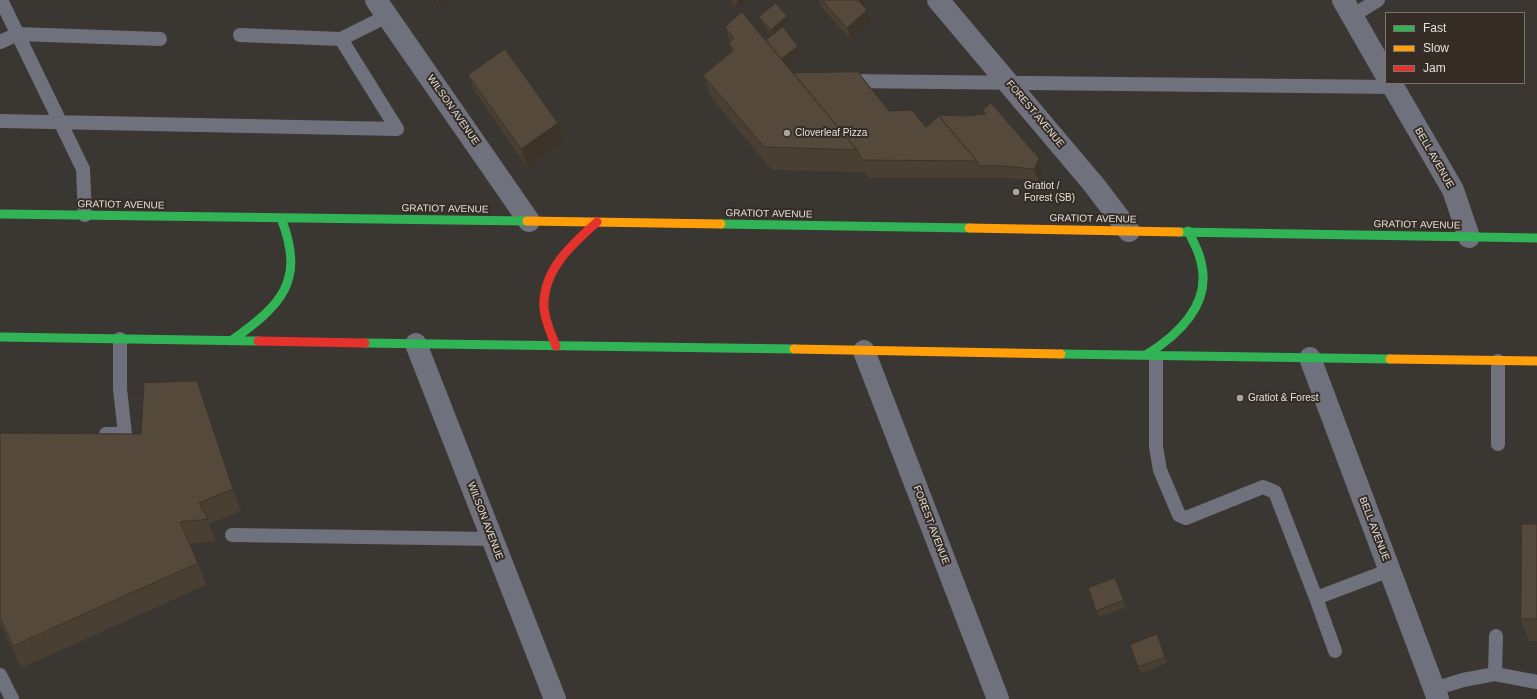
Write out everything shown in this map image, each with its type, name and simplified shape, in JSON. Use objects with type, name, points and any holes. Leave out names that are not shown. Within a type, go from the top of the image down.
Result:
[{"type":"main road","name":"GRATIOT AVENUE","points":[[0,214],[597,222],[1537,238]]},
{"type":"main road","points":[[232,341],[266,315],[278,301],[286,287],[291,272],[292,254],[289,235],[281,218]]},
{"type":"main road","points":[[556,346],[547,324],[544,307],[545,291],[551,275],[561,259],[574,242],[597,222]]},
{"type":"main road","points":[[1151,355],[1171,339],[1186,324],[1196,308],[1201,296],[1204,281],[1202,264],[1197,248],[1188,232]]},
{"type":"main road","points":[[0,337],[1537,361]]},
{"type":"street","name":"FOREST AVENUE","points":[[938,0],[1009,82],[1130,231]]},
{"type":"street","name":"WILSON AVENUE","points":[[382,8],[529,221]]},
{"type":"street","name":"BELL AVENUE","points":[[1348,8],[1385,72]]},
{"type":"street","name":"BELL AVENUE","points":[[1392,84],[1452,190],[1469,237]]},
{"type":"street","name":"WILSON AVENUE","points":[[416,344],[492,539],[549,697]]},
{"type":"street","name":"FOREST AVENUE","points":[[864,351],[998,699]]},
{"type":"street","name":"BELL AVENUE","points":[[1310,358],[1436,694]]},
{"type":"lane","points":[[1,0],[83,169],[85,215]]},
{"type":"lane","points":[[1348,8],[1378,0]]},
{"type":"lane","points":[[240,35],[341,39],[382,8]]},
{"type":"lane","points":[[0,42],[18,34],[160,39]]},
{"type":"lane","points":[[0,121],[397,129],[341,39]]},
{"type":"lane","points":[[835,81],[1385,81]]},
{"type":"lane","points":[[94,434],[125,434],[120,389],[120,339]]},
{"type":"lane","points":[[1151,355],[1156,447],[1160,470],[1178,514],[1186,518],[1264,487],[1275,492],[1335,651]]},
{"type":"lane","points":[[1498,361],[1498,444]]},
{"type":"lane","points":[[232,535],[492,539]]},
{"type":"lane","points":[[1316,598],[1390,570]]},
{"type":"lane","points":[[1495,674],[1496,636]]},
{"type":"lane","points":[[1436,694],[1463,680],[1495,674],[1537,682]]},
{"type":"lane","points":[[0,675],[12,699]]},
{"type":"building","points":[[732,0],[740,0],[735,4]]},
{"type":"building","points":[[822,0],[858,0],[867,10],[847,28]]},
{"type":"building","points":[[776,3],[787,16],[771,30],[759,17]]},
{"type":"building","name":"Cloverleaf Pizza","points":[[742,12],[857,150],[764,147],[703,75],[734,50],[728,43],[734,38],[725,27]]},
{"type":"building","points":[[783,27],[798,46],[781,59],[766,40]]},
{"type":"building","points":[[505,49],[558,123],[521,149],[468,75]]},
{"type":"building","points":[[858,72],[889,111],[912,110],[926,127],[939,116],[977,161],[863,160],[857,150],[793,73]]},
{"type":"building","points":[[991,103],[1039,158],[1034,169],[1003,166],[979,166],[977,161],[939,116],[937,117],[940,115],[964,116],[986,114],[982,111]]},
{"type":"building","points":[[197,381],[233,489],[199,503],[208,519],[180,522],[198,563],[13,646],[0,618],[0,433],[141,434],[144,383]]},
{"type":"building","points":[[1522,524],[1537,524],[1537,619],[1521,619]]},
{"type":"building","points":[[1115,578],[1124,600],[1096,611],[1088,588]]},
{"type":"building","points":[[1157,634],[1165,657],[1138,667],[1130,645]]},
{"type":"traffic: fast","points":[[0,214],[527,221]]},
{"type":"traffic: fast","points":[[231,341],[263,316],[284,290],[289,276],[291,259],[288,240],[281,218]]},
{"type":"traffic: fast","points":[[721,224],[969,228]]},
{"type":"traffic: fast","points":[[1146,355],[1170,338],[1190,317],[1197,305],[1202,291],[1203,277],[1201,262],[1188,231]]},
{"type":"traffic: fast","points":[[1179,232],[1537,238]]},
{"type":"traffic: fast","points":[[0,337],[258,341]]},
{"type":"traffic: fast","points":[[365,343],[794,349]]},
{"type":"traffic: fast","points":[[1061,354],[1390,359]]},
{"type":"traffic: slow","points":[[527,221],[721,224]]},
{"type":"traffic: slow","points":[[969,228],[1179,232]]},
{"type":"traffic: slow","points":[[794,349],[1061,354]]},
{"type":"traffic: slow","points":[[1390,359],[1537,361]]},
{"type":"traffic: jam","points":[[556,346],[548,327],[544,308],[548,282],[553,271],[568,250],[597,222]]},
{"type":"traffic: jam","points":[[258,341],[365,343]]},
{"type":"place","name":"Cloverleaf Pizza","points":[[787,133]]},
{"type":"place","name":"Gratiot / Forest (SB)","points":[[1016,192]]},
{"type":"place","name":"Gratiot & Forest","points":[[1240,398]]}]
